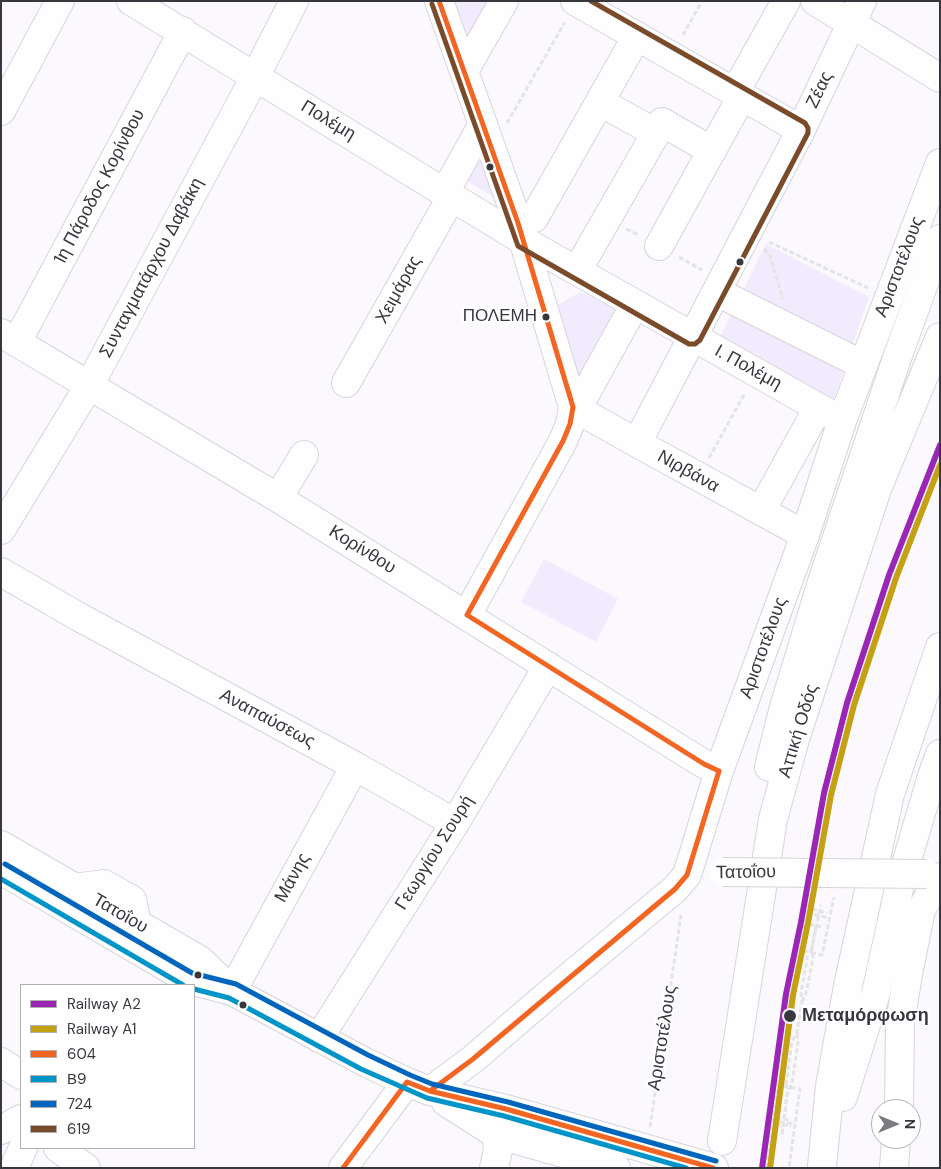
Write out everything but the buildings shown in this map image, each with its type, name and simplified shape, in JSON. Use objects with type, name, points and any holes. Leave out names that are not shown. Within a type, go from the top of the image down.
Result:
[{"type":"main road","points":[[1,111],[60,1]]},
{"type":"main road","name":"Συνταγματάρχου Δαβάκη","points":[[1,530],[90,384],[294,1]]},
{"type":"main road","points":[[439,1],[521,232],[575,408]]},
{"type":"main road","points":[[464,71],[504,1]]},
{"type":"main road","points":[[659,246],[712,150],[786,1]]},
{"type":"main road","points":[[816,1],[857,12],[940,78]]},
{"type":"main road","points":[[576,2],[616,11],[637,36],[801,130]]},
{"type":"main road","name":"Πολέμη","points":[[147,5],[183,32],[255,77],[448,194],[521,232]]},
{"type":"main road","name":"Ζέας","points":[[637,443],[801,130],[857,12]]},
{"type":"main road","name":"1η Πάροδος Κορίνθου","points":[[9,337],[183,32]]},
{"type":"main road","points":[[521,232],[534,218],[637,36]]},
{"type":"main road","points":[[600,102],[656,133]]},
{"type":"main road","points":[[578,271],[662,122],[712,150]]},
{"type":"main road","name":"Χειμάρας","points":[[346,383],[448,194],[483,124]]},
{"type":"main road","name":"Αριστοτέλους","points":[[687,875],[719,771],[805,535],[842,421],[940,162]]},
{"type":"main road","name":"Ι. Πολέμη","points":[[521,232],[578,271],[842,421]]},
{"type":"main road","points":[[750,972],[755,838],[768,770],[784,707],[821,585],[897,358],[940,238]]},
{"type":"main road","points":[[717,292],[863,365]]},
{"type":"main road","points":[[468,615],[563,441],[575,408],[635,304]]},
{"type":"main road","name":"Κορίνθου","points":[[9,337],[278,498],[704,764],[719,771]]},
{"type":"main road","name":"Αττική Οδός","points":[[722,1141],[773,819],[795,740],[877,489],[940,337]]},
{"type":"main road","name":"Νιρβάνα","points":[[575,408],[805,535]]},
{"type":"main road","points":[[761,511],[818,408]]},
{"type":"main road","points":[[278,498],[304,455]]},
{"type":"main road","name":"Αναπαύσεως","points":[[1,572],[78,617],[355,766],[455,823]]},
{"type":"main road","points":[[940,648],[890,794],[848,986],[830,1086],[822,1166],[876,993],[900,884],[940,754]]},
{"type":"main road","name":"Γεωργίου Σουρή","points":[[319,1038],[455,823],[548,666]]},
{"type":"main road","name":"Μάνης","points":[[232,991],[355,766]]},
{"type":"main road","name":"Τατοΐου","points":[[1,845],[200,960],[232,991]]},
{"type":"main road","name":"Τατοΐου","points":[[1,870],[189,980],[232,991],[319,1038],[419,1086]]},
{"type":"main road","name":"Τατοΐου","points":[[687,875],[723,872],[936,880]]},
{"type":"main road","points":[[343,1168],[419,1086],[473,1059],[676,889],[687,875]]},
{"type":"main road","points":[[899,1099],[900,1022],[921,910],[936,880]]},
{"type":"main road","points":[[1,1062],[20,1074]]},
{"type":"main road","points":[[419,1086],[496,1134],[566,1163],[616,1168]]},
{"type":"main road","points":[[419,1086],[714,1168]]},
{"type":"main road","points":[[1,1130],[20,1120]]},
{"type":"main road","points":[[494,1168],[498,1150],[496,1134]]},
{"type":"main road","points":[[14,1168],[23,1149]]},
{"type":"main road","points":[[59,1149],[86,1168]]},
{"type":"main road","points":[[894,1168],[895,1149]]},
{"type":"path","points":[[671,55],[702,1]]},
{"type":"path","points":[[492,150],[576,2]]},
{"type":"path","points":[[748,233],[889,297]]},
{"type":"path","points":[[699,477],[756,373]]},
{"type":"path","points":[[812,893],[800,950],[809,954],[822,955],[834,898]]},
{"type":"path","points":[[784,1120],[792,1041],[806,993],[813,958],[812,947],[821,905],[820,911]]},
{"type":"path","points":[[812,909],[827,913]]},
{"type":"path","points":[[807,913],[829,918]]},
{"type":"path","name":"Αριστοτέλους","points":[[658,1152],[681,914]]},
{"type":"path","points":[[809,924],[823,927]]},
{"type":"path","points":[[802,1002],[801,993],[816,927]]},
{"type":"path","points":[[803,952],[818,955]]},
{"type":"path","points":[[782,1134],[787,1094],[792,1083],[798,1042],[796,1032]]},
{"type":"path","points":[[766,1168],[774,1123],[777,1085],[800,1088],[793,1125],[789,1168]]},
{"type":"path","points":[[781,1085],[796,1087]]},
{"type":"path","points":[[776,1118],[791,1120]]},
{"type":"path","points":[[774,1123],[784,1120],[793,1125]]},
{"type":"shaded area","points":[[453,1],[496,1],[469,46]]},
{"type":"shaded area","points":[[477,148],[494,197],[460,177]]},
{"type":"shaded area","points":[[766,244],[869,297],[834,399],[720,337]]},
{"type":"shaded area","points":[[580,292],[624,313],[582,387],[558,305]]},
{"type":"shaded area","points":[[544,559],[618,599],[596,642],[521,602]]},
{"type":"rail line","name":"A2","points":[[762,1168],[786,994],[824,793],[847,703],[889,575],[940,445]]},
{"type":"rail line","name":"A1","points":[[770,1168],[793,995],[831,795],[854,705],[896,578],[940,465]]},
{"type":"transit line","name":"604","points":[[430,1091],[473,1059],[675,889],[687,875],[719,771],[704,764],[467,615],[563,441],[570,424],[573,407],[518,223],[439,1]]},
{"type":"transit line","name":"619","points":[[432,4],[518,246],[689,344],[695,344],[700,340],[808,133],[808,128],[805,123],[591,1]]},
{"type":"transit line","name":"724","points":[[5,864],[192,973],[236,984],[368,1055],[410,1075],[432,1084],[508,1102],[716,1161]]},
{"type":"transit line","name":"Β9","points":[[1,879],[181,984]]},
{"type":"transit line","name":"Β9","points":[[195,989],[229,998],[361,1069],[427,1098],[504,1116],[686,1168]]},
{"type":"transit line","name":"604","points":[[343,1168],[407,1082],[430,1091],[506,1109],[713,1168]]},
{"type":"place","name":"ΠΟΛΕΜΗ","points":[[546,317]]},
{"type":"place","name":"Μεταμόρφωση","points":[[790,1016]]}]
